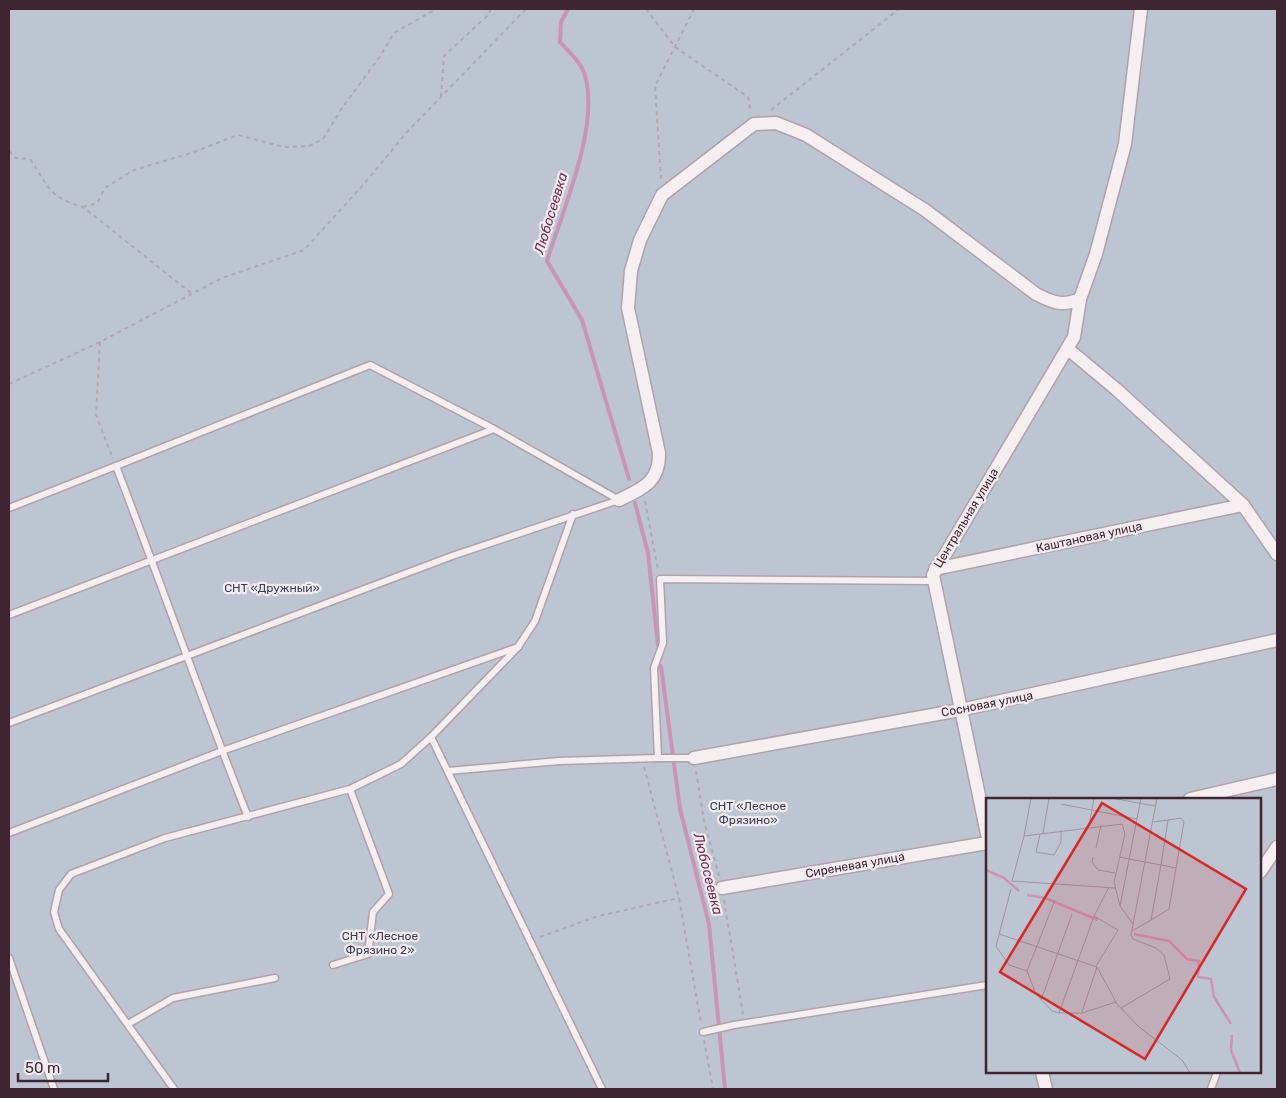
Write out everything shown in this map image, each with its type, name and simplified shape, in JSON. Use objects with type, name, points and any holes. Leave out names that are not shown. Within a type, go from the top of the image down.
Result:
[{"type":"street","name":"Центральная улица","points":[[986,829],[960,710],[934,575],[1074,337],[1080,299],[1096,254],[1125,144],[1141,9]]},
{"type":"street","points":[[619,500],[642,488],[655,477],[659,466],[659,453],[628,308],[628,288],[640,240],[662,195],[754,124],[776,123],[806,135],[925,210],[1036,294],[1056,304],[1070,304],[1080,299]]},
{"type":"street","points":[[1068,350],[1116,389],[1243,505],[1277,554]]},
{"type":"street","name":"Каштановая улица","points":[[934,575],[1243,505]]},
{"type":"street","name":"Сосновая улица","points":[[694,758],[960,710],[1277,640]]},
{"type":"street","points":[[1194,798],[1277,779]]},
{"type":"street","name":"Сиреневая улица","points":[[722,888],[986,843]]},
{"type":"street","points":[[1261,871],[1277,847]]},
{"type":"street","points":[[1042,1073],[1046,1089]]},
{"type":"lane","points":[[9,508],[370,365],[494,429],[619,500]]},
{"type":"lane","points":[[9,616],[494,429]]},
{"type":"lane","points":[[116,466],[152,560],[186,658],[248,817]]},
{"type":"lane","points":[[9,723],[186,658],[452,556],[619,500]]},
{"type":"lane","points":[[174,1089],[59,929],[54,912],[59,890],[71,874],[95,863],[165,838],[350,789],[401,764],[431,737],[518,647],[535,621],[573,514]]},
{"type":"lane","points":[[658,758],[654,668],[663,643],[660,580],[934,575]]},
{"type":"lane","points":[[9,833],[222,751],[518,647]]},
{"type":"lane","points":[[431,737],[602,1089]]},
{"type":"lane","points":[[448,771],[559,761],[694,758]]},
{"type":"lane","points":[[333,965],[368,954],[373,912],[389,894],[350,789]]},
{"type":"lane","points":[[9,958],[54,1089]]},
{"type":"lane","points":[[128,1024],[173,998],[275,978]]},
{"type":"lane","points":[[703,1032],[734,1025],[986,985]]},
{"type":"lane","points":[[1211,1089],[1218,1073]]},
{"type":"path","points":[[83,207],[97,203],[105,188],[134,170],[191,153],[238,135],[284,147],[309,146],[323,139],[394,33],[436,9]]},
{"type":"path","points":[[441,97],[444,56],[487,16],[491,9]]},
{"type":"path","points":[[9,384],[100,342],[222,278],[304,250],[364,184],[407,132],[526,9]]},
{"type":"path","points":[[646,9],[675,47],[748,97],[754,124],[899,9]]},
{"type":"path","points":[[662,195],[655,86],[694,9]]},
{"type":"path","points":[[9,151],[16,158],[30,159],[52,194],[67,202],[83,207],[192,293]]},
{"type":"path","points":[[100,342],[96,415],[116,466]]},
{"type":"path","points":[[642,488],[660,580]]},
{"type":"path","points":[[642,759],[679,898],[713,1089]]},
{"type":"path","points":[[530,941],[598,916],[679,898]]},
{"type":"green space","points":[[9,9],[1277,9],[1277,1089],[9,1089]]},
{"type":"waterway","name":"Любосеевка","points":[[568,9],[561,22],[560,42],[575,58],[585,76],[588,96],[588,119],[584,144],[570,194],[547,261],[582,320],[629,479]]},
{"type":"waterway","name":"Любосеевка","points":[[635,503],[648,553],[658,645]]},
{"type":"waterway","name":"Любосеевка","points":[[661,666],[680,809],[709,924],[725,1089]]},
{"type":"park label","name":"СНТ «Дружный»","points":[[272,588]]},
{"type":"park label","name":"СНТ «Лесное Фрязино»","points":[[748,813]]},
{"type":"park label","name":"СНТ «Лесное Фрязино 2»","points":[[380,943]]}]
